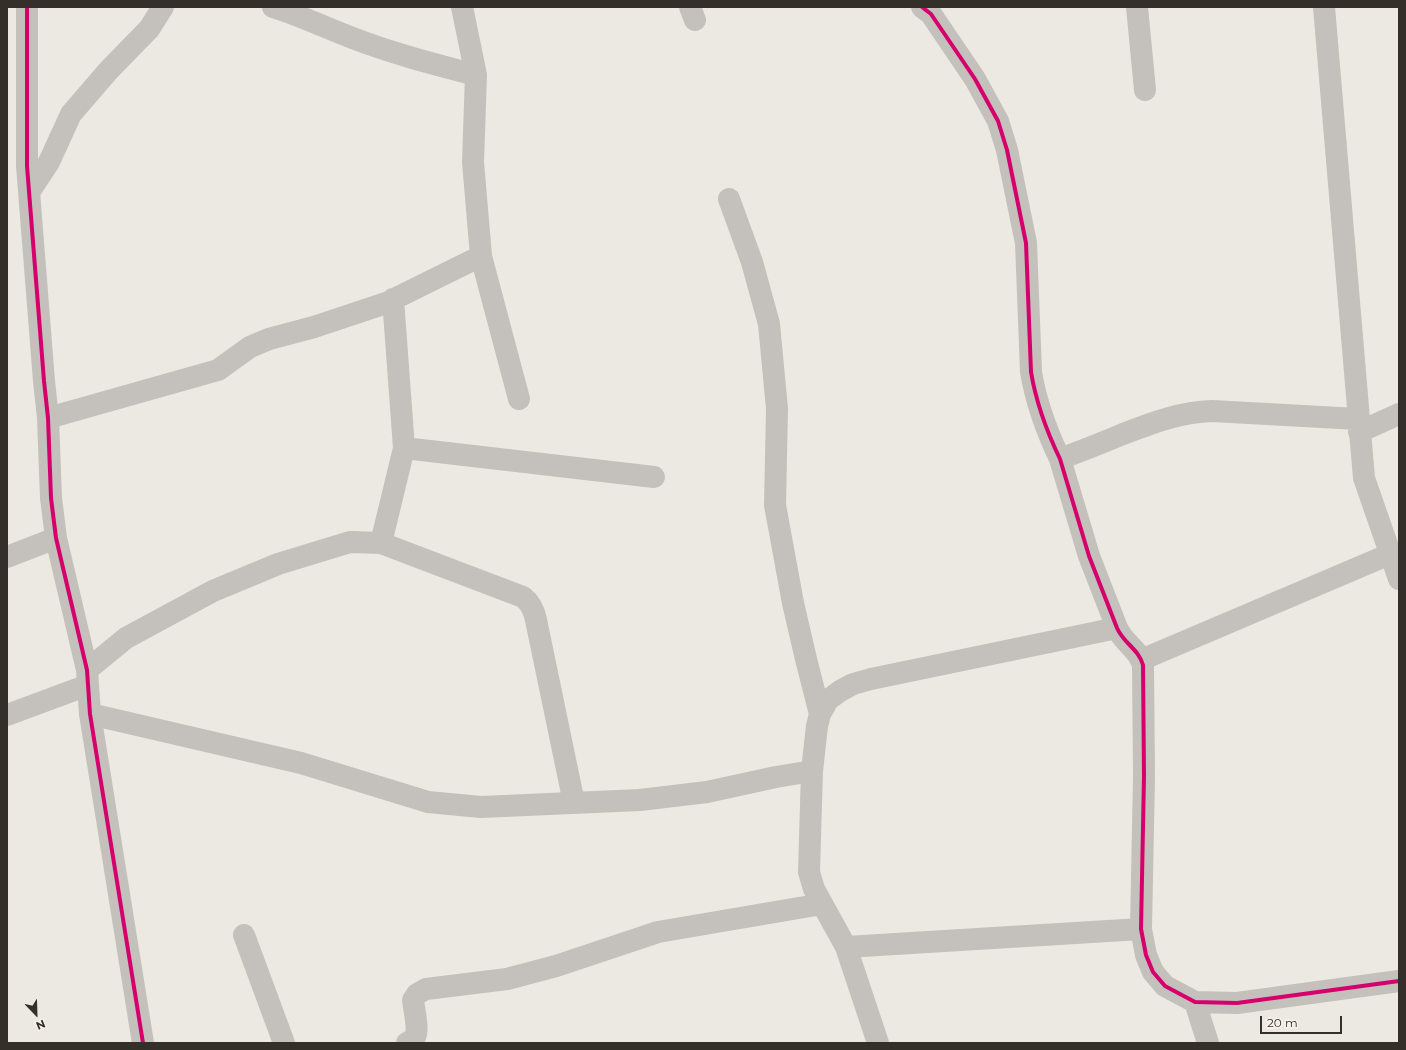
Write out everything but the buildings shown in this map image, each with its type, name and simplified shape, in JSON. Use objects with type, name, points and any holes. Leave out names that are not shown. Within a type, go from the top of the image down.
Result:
[{"type":"street","points":[[27,7],[27,166],[48,418],[51,498],[56,538],[87,678],[90,714],[143,1043]]},
{"type":"street","points":[[30,191],[49,162],[72,114],[108,70],[149,29],[163,7]]},
{"type":"street","points":[[273,7],[350,37],[417,60],[476,76]]},
{"type":"street","points":[[462,7],[476,76],[473,162],[481,256],[519,399]]},
{"type":"street","points":[[1137,7],[1145,90]]},
{"type":"street","points":[[1324,7],[1364,478],[1399,579]]},
{"type":"street","points":[[932,10],[998,121],[1026,243],[1031,372],[1034,393],[1060,459],[1089,556],[1117,628],[1121,636],[1139,654],[1141,660],[1143,671],[1144,776],[1141,929],[1146,955],[1153,972],[1165,986],[1195,1002],[1237,1003],[1399,981]]},
{"type":"street","points":[[729,199],[752,262],[769,324],[777,409],[775,505],[793,603],[820,714]]},
{"type":"street","points":[[48,418],[218,370],[250,347],[269,338],[328,322],[393,299],[481,256]]},
{"type":"street","points":[[381,543],[404,448],[393,299]]},
{"type":"street","points":[[1060,459],[1157,421],[1184,414],[1200,412],[1359,426],[1399,414]]},
{"type":"street","points":[[404,448],[654,477]]},
{"type":"street","points":[[7,557],[56,538]]},
{"type":"street","points":[[7,715],[87,678],[126,638],[213,591],[278,564],[350,542],[381,543],[528,600],[532,606],[536,620],[574,803]]},
{"type":"street","points":[[1141,660],[1390,554]]},
{"type":"street","points":[[878,1043],[846,947],[814,889],[810,872],[812,771],[817,726],[820,714],[828,700],[853,684],[1117,628]]},
{"type":"street","points":[[90,714],[301,763],[428,802],[481,807],[640,800],[707,792],[812,771]]},
{"type":"street","points":[[407,1043],[416,1035],[417,1029],[413,1000],[417,994],[426,989],[507,979],[556,966],[658,932],[822,904]]},
{"type":"street","points":[[846,947],[1141,929]]},
{"type":"street","points":[[244,935],[284,1043]]},
{"type":"street","points":[[1195,1002],[1208,1043]]},
{"type":"cycle path","points":[[27,7],[27,166],[48,418],[51,498],[56,538],[87,670],[90,714],[143,1043]]},
{"type":"cycle path","points":[[922,7],[931,14],[975,79],[998,121],[1007,150],[1026,243],[1031,372],[1039,406],[1046,428],[1060,459],[1089,556],[1117,628],[1123,638],[1138,654],[1143,665],[1144,776],[1141,929],[1146,955],[1153,972],[1165,986],[1195,1002],[1237,1003],[1399,981]]}]
